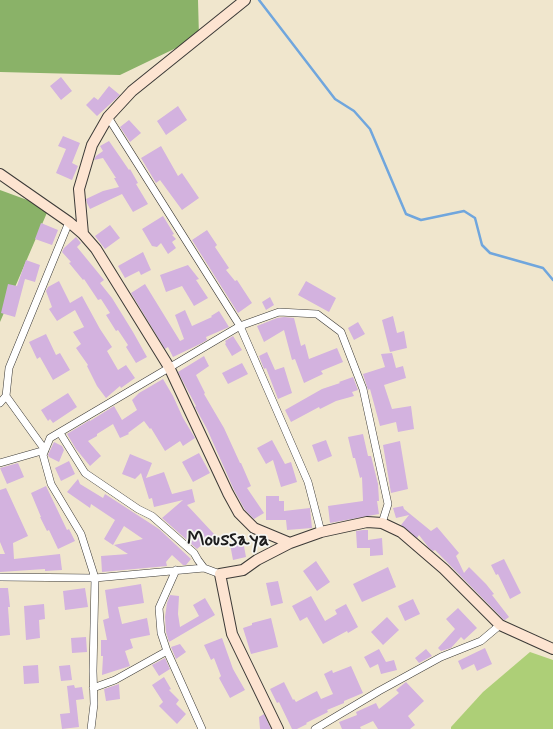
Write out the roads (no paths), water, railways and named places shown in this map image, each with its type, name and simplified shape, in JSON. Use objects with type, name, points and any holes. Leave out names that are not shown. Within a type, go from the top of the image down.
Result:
[{"type":"main road","points":[[83,234],[79,189],[92,145],[108,118],[132,91],[245,0]]},
{"type":"main road","points":[[0,174],[69,222],[83,234],[96,249],[169,368],[228,493],[239,513],[254,528],[290,543]]},
{"type":"main road","points":[[278,729],[232,634],[220,574],[243,570],[257,560],[290,543],[321,532],[368,522],[382,523],[401,532],[444,569],[500,626],[553,649]]},
{"type":"street","points":[[108,118],[240,326],[308,482],[321,532]]},
{"type":"street","points":[[0,403],[6,396],[9,368],[69,222]]},
{"type":"street","points":[[91,729],[94,704],[95,578],[81,534],[51,484],[42,455],[50,438],[240,326],[279,312],[317,314],[341,332],[363,389],[388,504],[382,523]]},
{"type":"street","points":[[6,396],[45,450]]},
{"type":"street","points":[[60,433],[85,473],[138,509],[152,516],[194,553],[204,568]]},
{"type":"street","points":[[0,463],[45,450]]},
{"type":"street","points":[[0,577],[95,578],[204,568],[220,574]]},
{"type":"street","points":[[176,570],[159,608],[161,634],[167,651],[202,729]]},
{"type":"street","points":[[315,729],[379,691],[441,657],[481,640],[500,626]]},
{"type":"street","points":[[93,688],[115,680],[167,651]]},
{"type":"waterway","points":[[259,0],[335,99],[354,111],[370,129],[406,214],[421,220],[464,211],[475,218],[482,245],[490,253],[543,268],[553,280]]},
{"type":"district","name":"Moussaya","points":[[228,541]]}]
